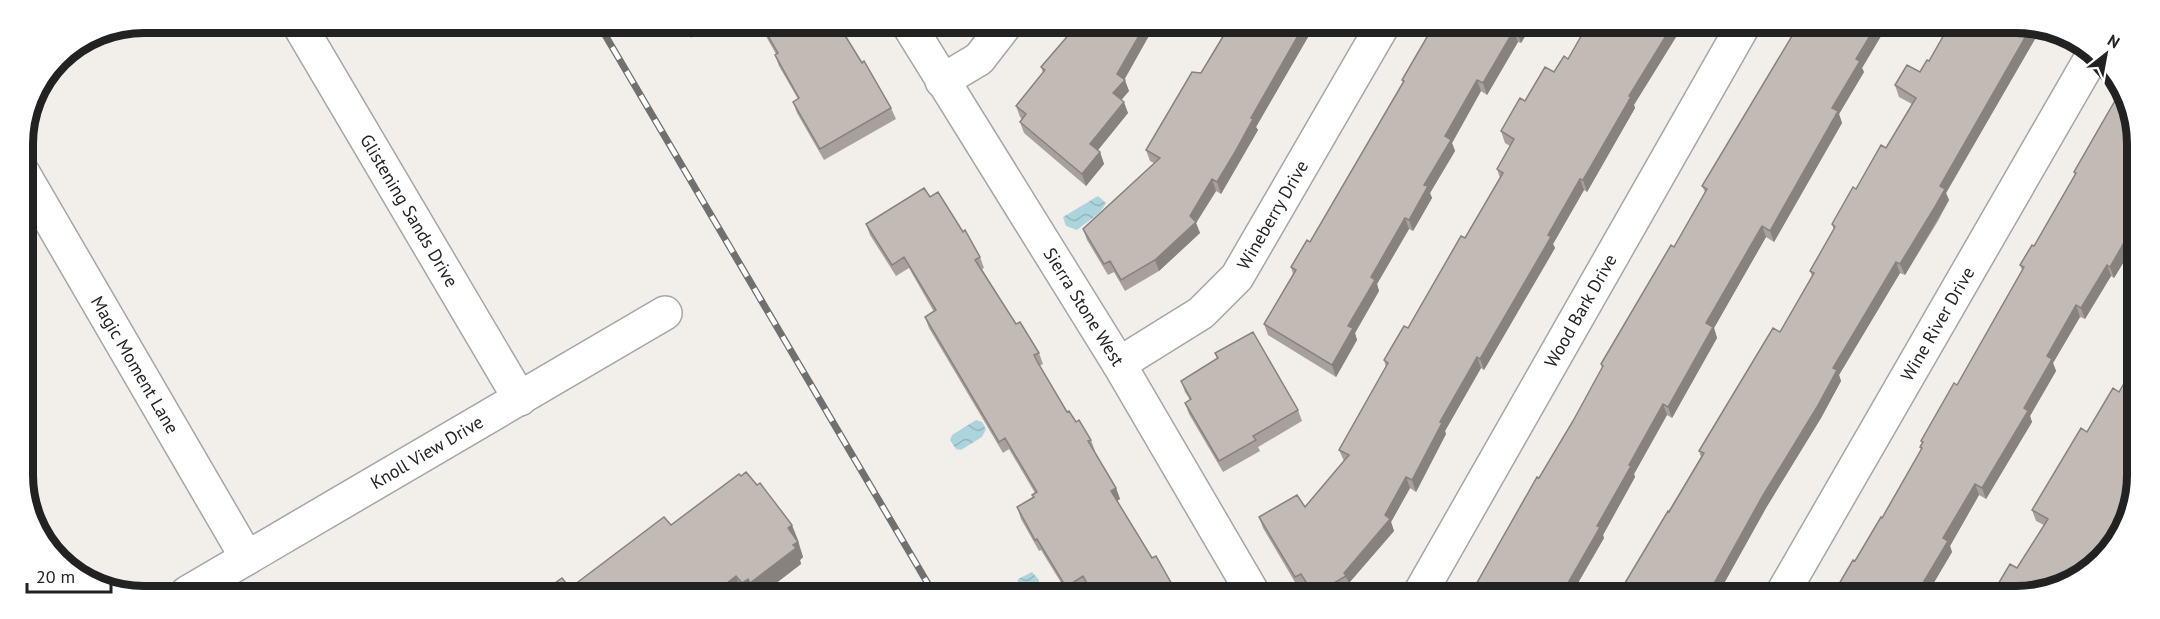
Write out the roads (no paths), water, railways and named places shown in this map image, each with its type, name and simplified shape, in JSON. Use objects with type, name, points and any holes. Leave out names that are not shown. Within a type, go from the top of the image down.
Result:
[{"type":"street","name":"Glistening Sands Drive","points":[[304,33],[520,399]]},
{"type":"street","name":"Sierra Stone West","points":[[913,33],[1119,364],[1249,586]]},
{"type":"street","points":[[942,81],[979,59],[998,33]]},
{"type":"street","name":"Wineberry Drive","points":[[1119,364],[1201,313],[1237,278],[1378,33]]},
{"type":"street","name":"Wood Bark Drive","points":[[1424,586],[1739,33]]},
{"type":"street","name":"Wine River Drive","points":[[1787,586],[2076,84]]},
{"type":"street","name":"Magic Moment Lane","points":[[33,190],[247,558]]},
{"type":"street","name":"Knoll View Drive","points":[[199,586],[665,313]]},
{"type":"water","points":[[689,33],[716,33],[713,36],[699,34],[691,38]]},
{"type":"water","points":[[1098,196],[1106,203],[1097,214],[1077,230],[1066,226],[1063,217]]},
{"type":"water","points":[[976,420],[982,422],[986,429],[982,437],[961,450],[956,449],[950,440],[952,435]]},
{"type":"water","points":[[1032,572],[1039,580],[1038,586],[1017,586],[1018,579]]},
{"type":"railway","points":[[604,33],[929,586]]}]
